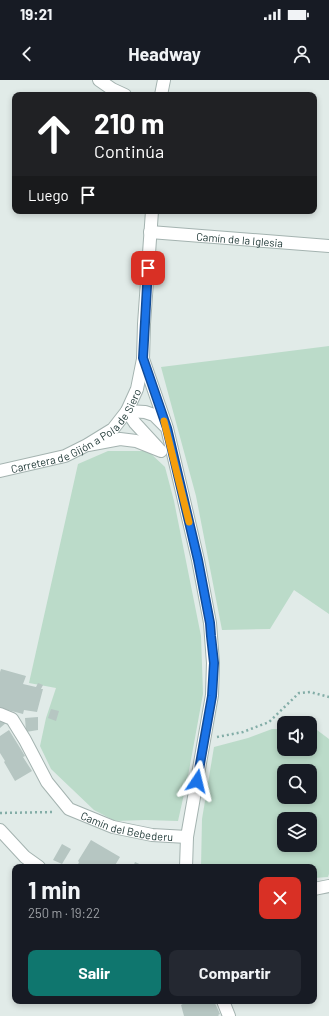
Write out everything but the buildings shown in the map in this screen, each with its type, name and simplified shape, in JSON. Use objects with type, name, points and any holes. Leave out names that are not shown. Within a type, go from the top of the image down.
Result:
[{"type":"street","points":[[99,80],[117,92]]},
{"type":"street","points":[[162,92],[164,80]]},
{"type":"street","name":"Carretera de Gijón a Pola de Siero","points":[[0,471],[65,456],[113,429],[127,411],[137,389],[143,358],[152,214]]},
{"type":"street","name":"Camín de la Iglesia","points":[[150,232],[329,246]]},
{"type":"street","points":[[143,358],[167,428],[198,560],[210,623],[214,663],[212,696],[187,837],[186,864]]},
{"type":"street","points":[[127,411],[145,412],[154,415],[167,428]]},
{"type":"street","points":[[127,411],[135,423],[161,451],[174,462]]},
{"type":"street","points":[[87,445],[120,439],[136,442],[161,451]]},
{"type":"street","name":"Camín del Bebederu","points":[[0,714],[12,718],[48,782],[69,809],[113,827],[152,835],[187,837]]},
{"type":"street","points":[[0,830],[25,858],[34,864]]},
{"type":"street","points":[[317,888],[329,886]]},
{"type":"street","points":[[224,1004],[229,1016]]},
{"type":"path","points":[[205,739],[243,732],[269,722],[299,693],[310,692],[329,698]]},
{"type":"path","name":"Camín del Bebederu","points":[[0,813],[53,812],[69,809]]},
{"type":"green space","points":[[329,346],[329,614],[294,590],[270,629],[222,630],[196,496],[161,367]]},
{"type":"green space","points":[[108,451],[148,451],[165,467],[174,501],[201,636],[203,694],[178,821],[115,821],[94,810],[51,769],[40,746],[46,718],[56,688],[29,683],[78,464]]},
{"type":"green space","points":[[272,729],[277,729],[277,756],[317,756],[317,730],[329,739],[328,877],[317,878],[317,864],[201,864],[202,819],[214,747],[248,738]]},
{"type":"slow traffic","points":[[164,421],[167,428],[189,522]]},
{"type":"route","points":[[148,268],[143,358],[167,428],[198,560],[210,623],[214,663],[212,696],[197,781]]}]
